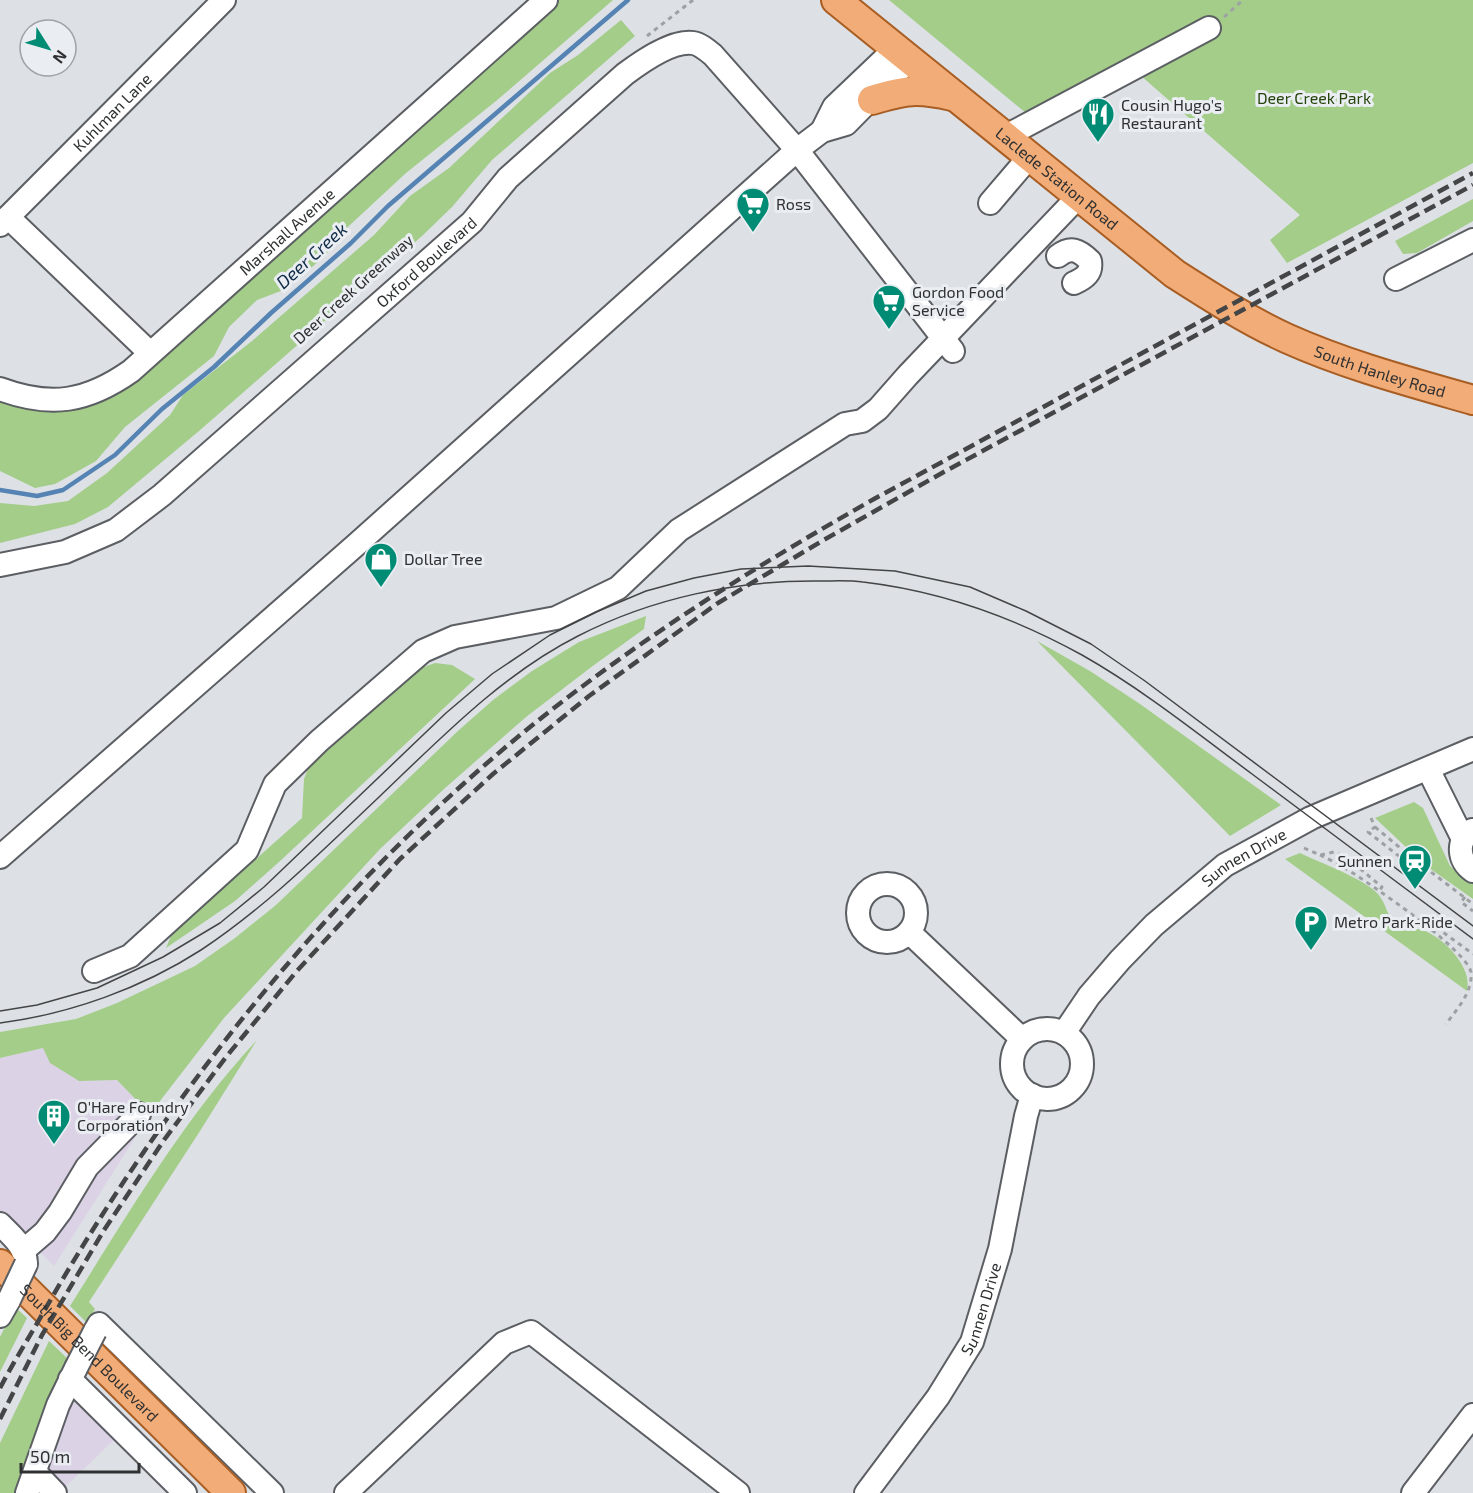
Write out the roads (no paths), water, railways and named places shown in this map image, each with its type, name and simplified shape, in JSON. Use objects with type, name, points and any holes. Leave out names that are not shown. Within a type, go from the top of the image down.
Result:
[{"type":"main road","name":"Laclede Station Road","points":[[836,0],[1175,274],[1258,324],[1289,339]]},
{"type":"main road","points":[[872,100],[900,91],[918,90],[956,97]]},
{"type":"main road","name":"South Hanley Road","points":[[1289,339],[1376,372],[1473,400]]},
{"type":"main road","name":"South Big Bend Boulevard","points":[[16,1259],[231,1493]]},
{"type":"street","name":"Kuhlman Lane","points":[[4,221],[224,0]]},
{"type":"street","name":"Marshall Avenue","points":[[0,389],[37,399],[59,400],[82,397],[115,382],[546,0]]},
{"type":"street","points":[[1006,136],[1209,28]]},
{"type":"street","name":"Oxford Boulevard","points":[[0,565],[65,552],[116,530],[162,495],[472,222],[508,178],[625,74],[645,59],[680,43],[702,46],[713,55],[797,150],[948,345]]},
{"type":"street","points":[[0,857],[357,544],[797,150],[822,131],[846,124],[872,100],[902,55]]},
{"type":"street","points":[[822,131],[834,106],[902,55]]},
{"type":"street","points":[[990,203],[1030,156]]},
{"type":"street","points":[[94,971],[130,956],[247,850],[275,784],[319,741],[423,651],[455,637],[556,618],[618,588],[679,530],[845,424],[862,421],[948,345],[1079,196]]},
{"type":"street","points":[[4,221],[98,303],[150,353]]},
{"type":"street","points":[[1396,279],[1473,240]]},
{"type":"street","points":[[1059,256],[1072,249],[1078,250],[1090,261],[1089,273],[1074,283]]},
{"type":"street","name":"Sunnen Drive","points":[[1064,1033],[1089,996],[1127,952],[1154,925],[1225,865],[1311,818],[1473,749]]},
{"type":"street","points":[[1428,769],[1468,834],[1461,854],[1463,861],[1473,871]]},
{"type":"street","points":[[909,932],[1022,1039]]},
{"type":"street","points":[[1052,1029],[1064,1033],[1076,1044],[1081,1059],[1080,1075],[1071,1088],[1058,1097],[1045,1098],[1032,1095],[1019,1085],[1012,1070],[1014,1053],[1022,1039],[1039,1030],[1052,1029]]},
{"type":"street","name":"Sunnen Drive","points":[[866,1493],[938,1397],[972,1342],[1000,1249],[1032,1095]]},
{"type":"street","points":[[4,1305],[16,1259],[45,1232],[87,1167],[139,1114]]},
{"type":"street","points":[[0,1224],[16,1259]]},
{"type":"street","points":[[55,1493],[31,1483],[58,1405],[97,1327],[272,1493]]},
{"type":"street","points":[[346,1493],[504,1343],[531,1332],[738,1493]]},
{"type":"street","points":[[73,1373],[184,1493]]},
{"type":"street","points":[[1413,1493],[1473,1415]]},
{"type":"waterway","name":"Deer Creek","points":[[0,490],[37,496],[63,490],[115,455],[162,409],[214,367],[351,243],[388,206],[628,0]]},
{"type":"tram line","points":[[0,1011],[37,1005],[97,988],[163,957],[220,923],[264,887],[446,713],[492,674],[550,635],[646,591],[694,578],[741,569],[808,566],[895,571],[970,587],[1026,611],[1091,644],[1145,681],[1473,926]]},
{"type":"tram line","points":[[0,1023],[53,1013],[105,997],[155,976],[201,950],[248,916],[293,878],[448,731],[497,689],[523,669],[578,636],[635,611],[696,594],[726,588],[789,582],[858,581],[920,592],[1004,618],[1082,655],[1169,712],[1473,939]]},
{"type":"railway","points":[[0,1388],[85,1243],[138,1161],[194,1081],[254,1004],[385,858],[456,791],[530,727],[612,664],[697,606],[829,525],[1473,173]]},
{"type":"railway","points":[[0,1419],[42,1335],[104,1230],[164,1140],[226,1057],[296,972],[400,859],[493,774],[589,696],[718,603],[942,473],[1473,185]]},
{"type":"place","name":"Cousin Hugo's Restaurant","points":[[1098,143]]},
{"type":"place","name":"Ross","points":[[753,233]]},
{"type":"place","name":"Gordon Food Service","points":[[889,330]]},
{"type":"place","name":"Dollar Tree","points":[[381,588]]},
{"type":"place","name":"Sunnen","points":[[1415,890]]},
{"type":"place","name":"Metro Park-Ride","points":[[1311,951]]},
{"type":"place","name":"O'Hare Foundry Corporation","points":[[54,1145]]},
{"type":"park label","name":"Deer Creek Park","points":[[1314,98]]}]
